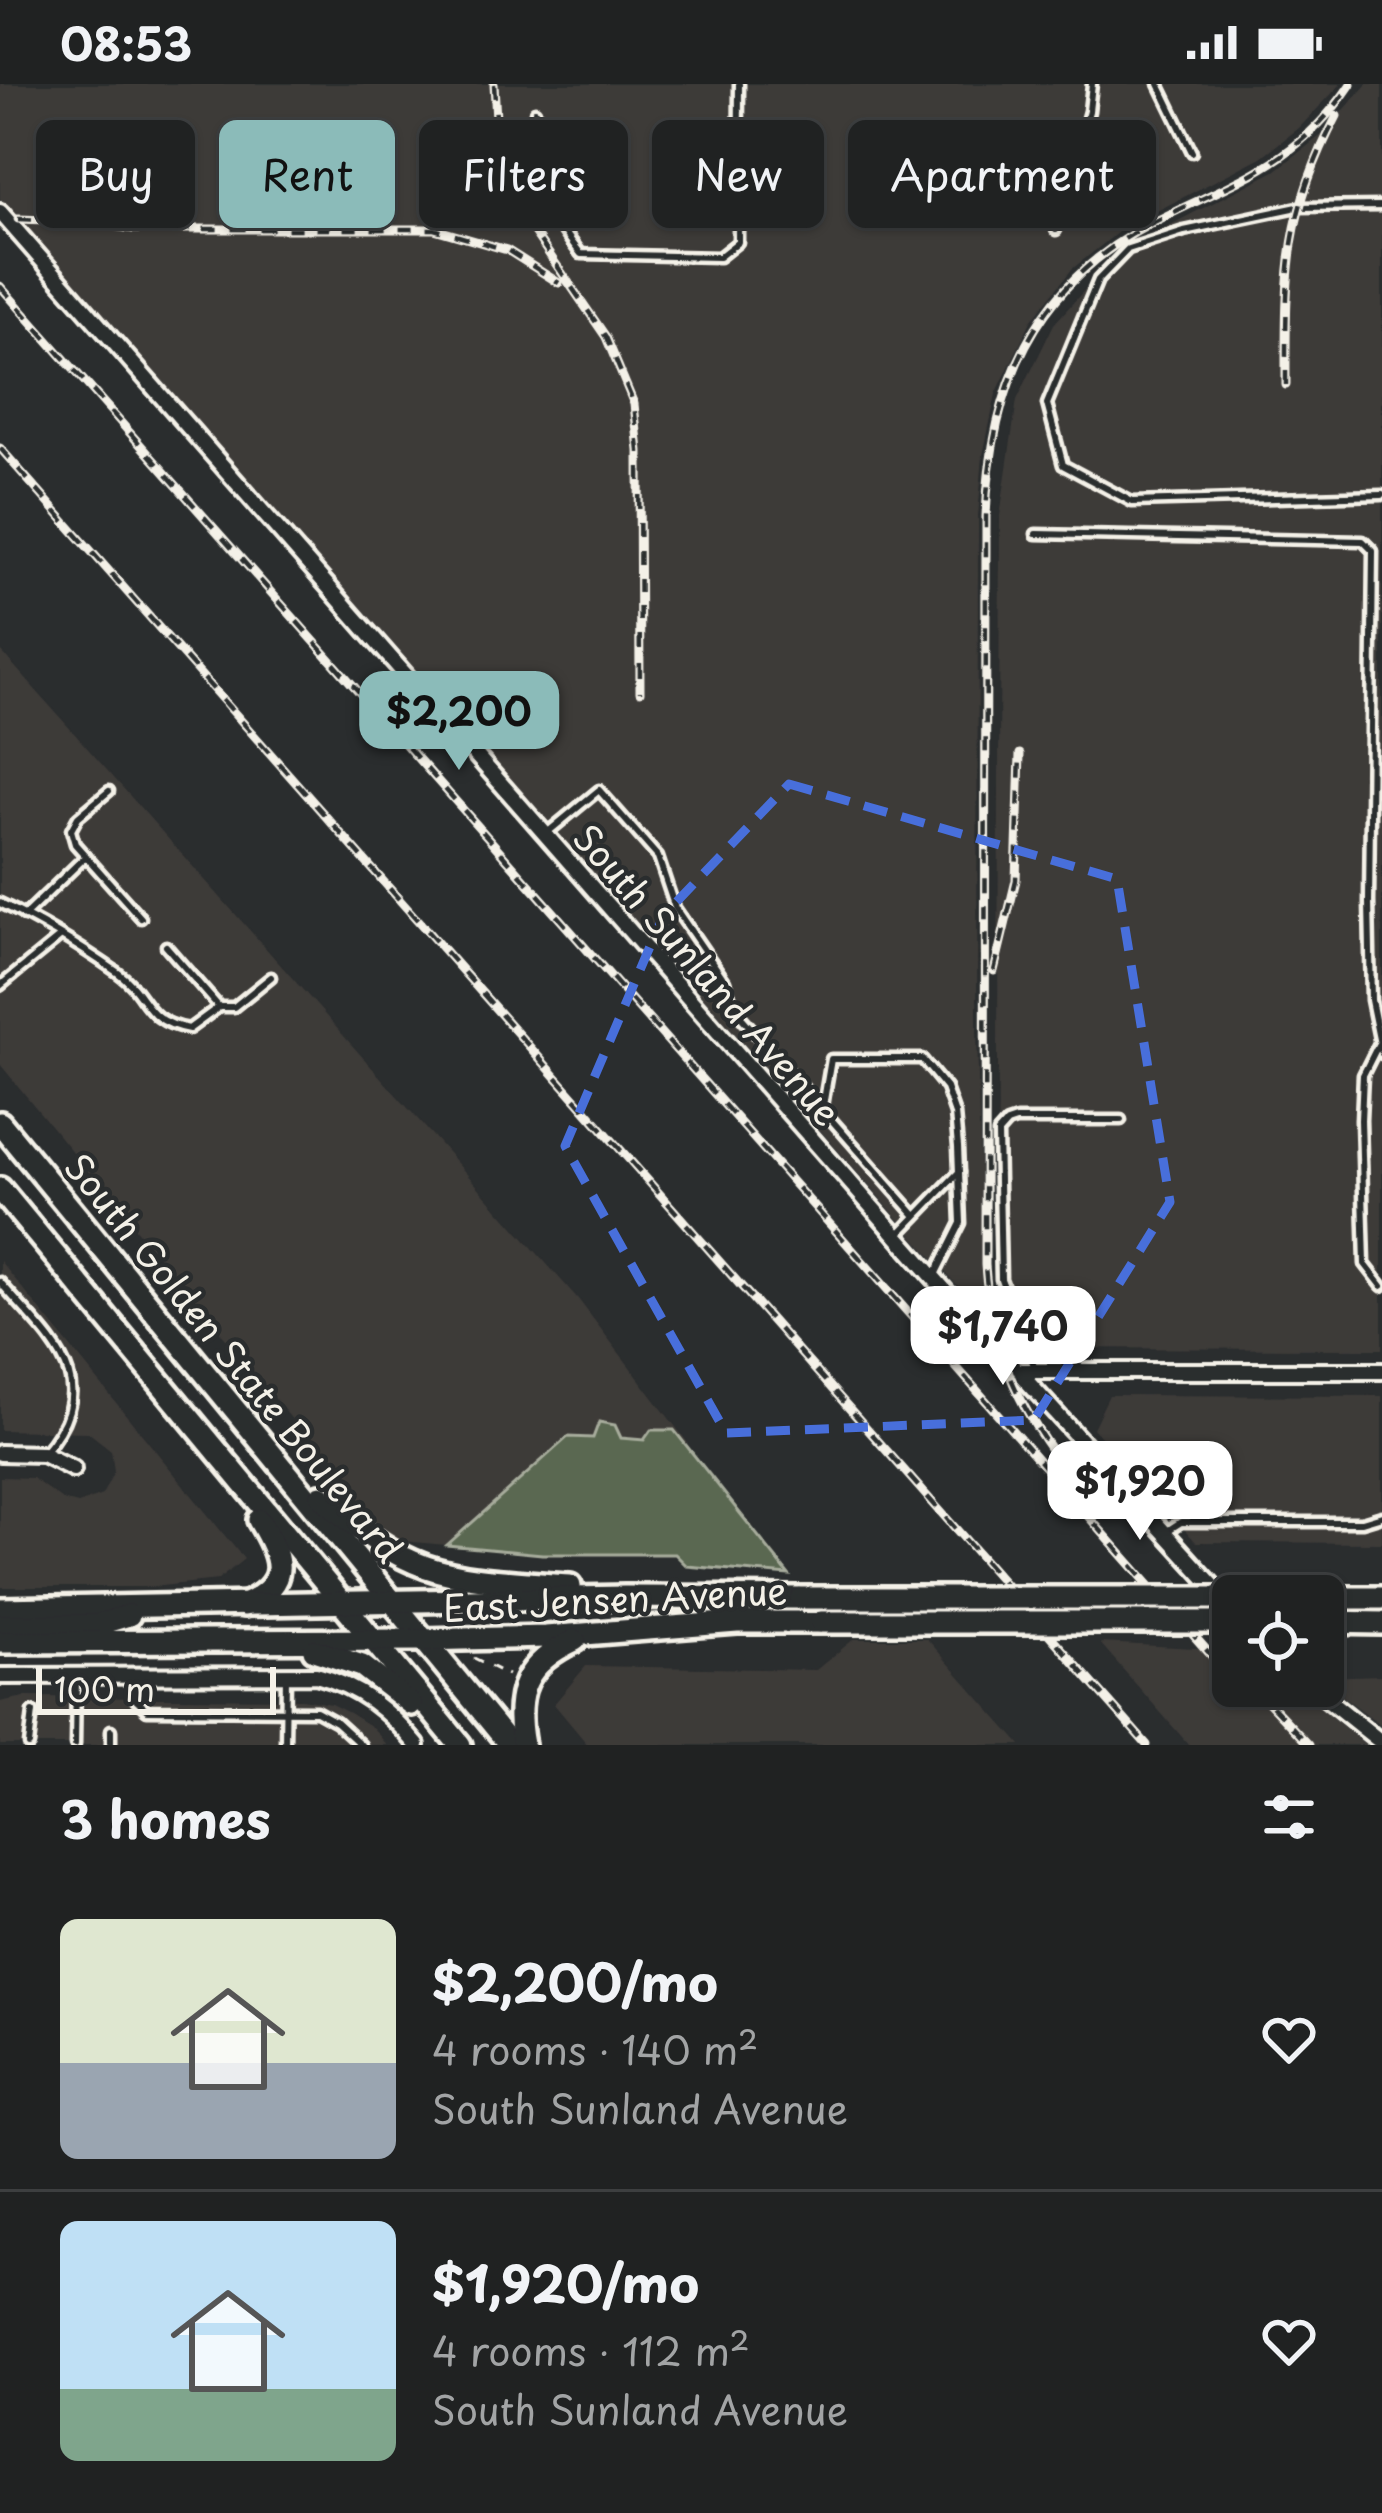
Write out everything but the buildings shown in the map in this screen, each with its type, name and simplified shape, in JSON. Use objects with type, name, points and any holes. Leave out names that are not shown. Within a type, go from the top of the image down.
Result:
[{"type":"main road","name":"South Golden State Boulevard","points":[[0,1123],[509,1745]]},
{"type":"main road","name":"South Golden State Boulevard","points":[[0,1189],[456,1745]]},
{"type":"main road","points":[[258,1437],[372,1540],[421,1568],[472,1578],[720,1597]]},
{"type":"main road","points":[[222,1458],[278,1554],[274,1584],[243,1605]]},
{"type":"main road","name":"East Jensen Avenue","points":[[0,1610],[720,1597],[1212,1598]]},
{"type":"main road","points":[[1344,1598],[1382,1598]]},
{"type":"main road","points":[[0,1625],[96,1625],[158,1606]]},
{"type":"main road","name":"East Jensen Avenue","points":[[0,1642],[373,1642],[588,1634],[673,1625],[821,1622],[1212,1622]]},
{"type":"main road","points":[[1344,1622],[1382,1623]]},
{"type":"main road","points":[[523,1745],[519,1706],[529,1674],[552,1650],[588,1634]]},
{"type":"main road","points":[[242,1642],[326,1652],[362,1666],[456,1745]]},
{"type":"street","name":"South Sunland Avenue","points":[[0,212],[934,1277],[1029,1371],[1212,1585]]},
{"type":"street","points":[[1029,1371],[1382,1371]]},
{"type":"street","points":[[0,1453],[43,1454],[73,1468]]},
{"type":"street","points":[[0,1676],[316,1675],[360,1692],[394,1718],[417,1745]]},
{"type":"street","points":[[1337,1707],[1382,1743]]},
{"type":"lane","points":[[535,111],[538,183],[558,225],[581,254],[719,256],[738,242],[739,84]]},
{"type":"lane","points":[[1056,230],[1092,84]]},
{"type":"lane","points":[[1159,84],[1192,152]]},
{"type":"lane","points":[[1382,206],[1298,207],[1184,231],[1128,249],[1098,280],[1047,404],[1063,465],[1132,502],[1382,495]]},
{"type":"lane","points":[[1036,534],[1363,541],[1373,551],[1371,1000],[1382,1054]]},
{"type":"lane","points":[[1370,710],[1382,710]]},
{"type":"lane","points":[[109,790],[78,817],[71,830],[76,844],[141,918]]},
{"type":"lane","points":[[545,834],[599,790],[658,857],[676,908],[725,981],[735,1010],[916,1216]]},
{"type":"lane","points":[[24,916],[86,856]]},
{"type":"lane","points":[[0,903],[123,975],[151,1014],[165,1025],[189,1029],[219,1006],[234,1006],[272,977]]},
{"type":"lane","points":[[0,986],[59,937]]},
{"type":"lane","points":[[166,946],[219,1006]]},
{"type":"lane","points":[[1378,1045],[1363,1075],[1361,1120],[1365,1264],[1382,1286]]},
{"type":"lane","points":[[822,1112],[831,1059],[922,1059],[946,1088],[955,1114],[961,1222],[934,1277]]},
{"type":"lane","points":[[1029,1371],[1001,1279],[998,1133],[1016,1120],[1121,1120]]},
{"type":"lane","points":[[897,1235],[959,1172]]},
{"type":"lane","points":[[0,1282],[63,1358],[73,1378],[68,1419],[43,1454]]},
{"type":"lane","points":[[1164,1533],[1181,1522],[1363,1522],[1382,1516]]},
{"type":"lane","points":[[285,1745],[286,1672]]},
{"type":"lane","points":[[75,1745],[76,1674]]},
{"type":"lane","points":[[136,1674],[136,1700],[147,1710],[327,1715],[361,1745]]},
{"type":"lane","points":[[28,1745],[33,1712]]},
{"type":"lane","points":[[111,1730],[111,1745]]},
{"type":"path","points":[[466,1654],[515,1679]]},
{"type":"highlighted area","points":[[789,784],[1117,879],[1170,1202],[1034,1420],[726,1433],[565,1146],[663,916]]},
{"type":"shaded area","points":[[0,84],[1341,84],[1299,128],[1261,157],[1156,211],[1156,120],[848,120],[848,228],[1124,228],[1072,269],[1031,321],[996,394],[983,455],[978,516],[977,1031],[983,1307],[967,1297],[0,199]]},
{"type":"shaded area","points":[[1367,84],[1382,84],[1382,1349],[1020,1348],[997,1323],[1000,516],[1017,400],[1054,324],[1105,267],[1141,240],[1275,171],[1323,134]]},
{"type":"shaded area","points":[[0,650],[578,1299],[688,1443],[568,1437],[447,1545],[391,1540],[0,1064]]},
{"type":"shaded area","points":[[0,1261],[244,1559],[218,1580],[151,1587],[0,1587],[0,1477],[32,1478],[62,1500],[78,1504],[102,1495],[114,1471],[111,1450],[88,1432],[0,1430]]},
{"type":"shaded area","points":[[1109,1395],[1382,1396],[1382,1543],[1196,1542],[1093,1428]]},
{"type":"shaded area","points":[[854,1639],[927,1639],[1021,1745],[588,1745],[554,1704],[586,1666],[816,1670]]},
{"type":"shaded area","points":[[1100,1643],[1212,1649],[1212,1707],[1320,1707],[1366,1745],[1189,1745]]},
{"type":"shaded area","points":[[1382,1675],[1382,1726],[1344,1697],[1344,1676]]},
{"type":"shaded area","points":[[24,1697],[302,1699],[349,1713],[373,1728],[387,1745],[0,1745],[0,1702]]},
{"type":"green space","points":[[599,1422],[615,1425],[621,1438],[644,1440],[651,1430],[674,1430],[789,1575],[687,1566],[675,1554],[542,1554],[447,1545],[568,1437],[593,1438]]},
{"type":"railway","points":[[494,84],[498,153],[514,203],[606,337],[634,404],[639,451],[640,692]]},
{"type":"railway","points":[[1061,1463],[1030,1417],[1008,1370],[993,1319],[985,1265],[986,517],[997,426],[1026,345],[1076,277],[1152,223],[1285,153],[1330,112],[1351,84]]},
{"type":"railway","points":[[1286,385],[1292,247],[1307,185],[1337,116]]},
{"type":"railway","points":[[18,219],[36,220]]},
{"type":"railway","points":[[127,228],[434,229],[507,250],[559,283]]},
{"type":"railway","points":[[0,286],[1212,1656]]},
{"type":"railway","points":[[0,448],[1147,1745]]},
{"type":"railway","points":[[994,971],[1016,880],[1020,754]]},
{"type":"railway","points":[[1273,1707],[1309,1745]]}]
